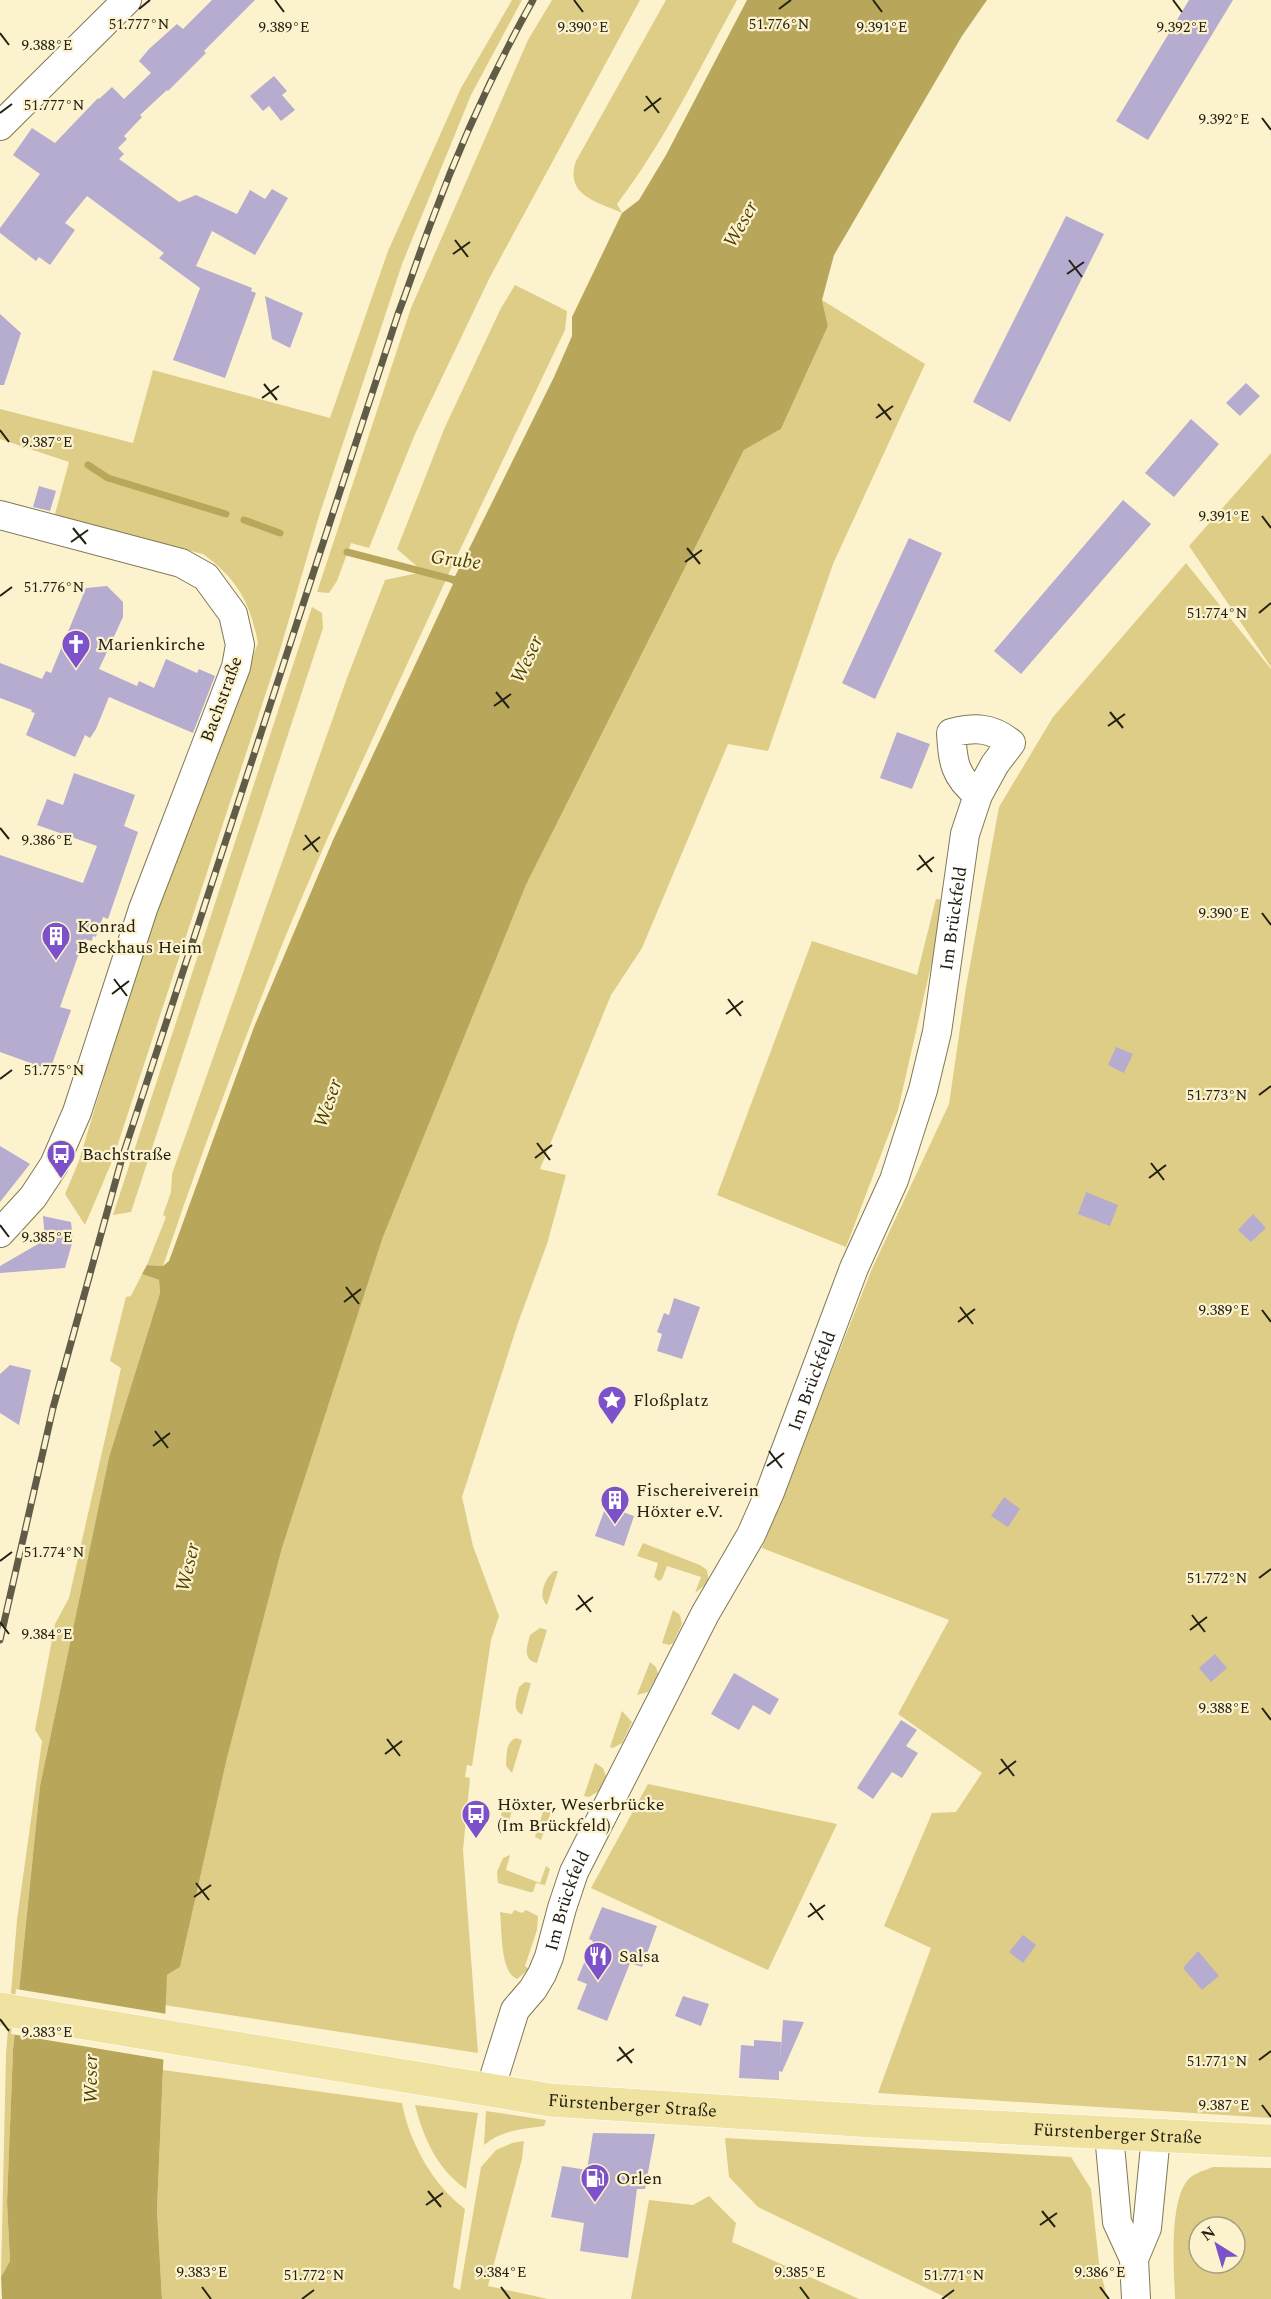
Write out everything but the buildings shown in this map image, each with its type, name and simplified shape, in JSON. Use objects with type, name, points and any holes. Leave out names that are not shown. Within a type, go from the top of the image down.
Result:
[{"type":"main road","name":"Fürstenberger Straße","points":[[0,2009],[442,2084],[550,2100],[1109,2134],[1271,2141]]},
{"type":"street","points":[[0,126],[128,0]]},
{"type":"street","name":"Bachstraße","points":[[0,515],[181,563],[206,577],[219,594],[233,614],[240,645],[236,667],[189,784],[143,909],[77,1112],[54,1165],[33,1197],[0,1233]]},
{"type":"street","name":"Im Brückfeld","points":[[493,2090],[495,2074],[515,2010],[533,1989],[542,1974],[574,1872],[705,1614],[751,1535],[770,1492],[854,1268],[894,1180],[923,1090],[937,1032],[965,834],[978,795],[995,764],[1011,743],[992,730],[973,728],[951,733],[956,771],[978,795]]},
{"type":"street","points":[[1109,2134],[1117,2222],[1134,2259],[1136,2299]]},
{"type":"street","points":[[1134,2259],[1147,2228],[1156,2136]]},
{"type":"shaded area","points":[[512,0],[522,0],[471,95],[402,264],[319,516],[280,650],[113,1159],[85,1225],[65,1194],[79,1161],[142,951],[258,643],[251,615],[240,593],[225,573],[203,554],[54,518],[69,462],[0,439],[0,409],[133,443],[153,370],[330,418],[388,251],[461,88]]},
{"type":"shaded area","points":[[552,0],[640,0],[490,277],[415,434],[369,548],[351,543],[337,581],[329,593],[317,592],[411,308],[528,40]]},
{"type":"shaded area","points":[[666,0],[737,0],[666,130],[617,204],[622,213],[594,201],[579,190],[574,173],[576,161]]},
{"type":"shaded area","points":[[515,285],[567,311],[565,330],[447,577],[420,569],[397,549],[445,427],[501,308]]},
{"type":"shaded area","points":[[822,300],[925,364],[833,564],[768,751],[728,744],[642,948],[611,995],[540,1169],[566,1175],[547,1244],[518,1323],[462,1497],[473,1546],[499,1616],[491,1640],[472,1766],[467,1765],[465,1777],[470,1778],[463,1850],[478,2053],[164,2005],[167,1975],[180,1967],[227,1758],[282,1548],[383,1237],[526,885],[744,450],[781,429],[828,326]]},
{"type":"shaded area","points":[[1271,453],[1271,667],[1189,546]]},
{"type":"shaded area","points":[[1186,563],[1271,669],[1271,2118],[878,2093],[931,1948],[884,1926],[932,1813],[956,1812],[982,1773],[898,1714],[949,1620],[762,1548],[871,1271],[949,1104],[966,987],[999,807],[1053,717]]},
{"type":"shaded area","points":[[418,573],[446,580],[355,776],[290,925],[228,1083],[163,1266],[147,1265],[166,1217],[163,1215],[171,1192],[172,1174],[347,678],[385,580]]},
{"type":"shaded area","points":[[312,607],[322,613],[323,628],[131,1212],[113,1215]]},
{"type":"shaded area","points":[[936,899],[946,900],[898,1110],[846,1247],[717,1195],[812,941],[917,975]]},
{"type":"shaded area","points":[[142,1274],[159,1280],[160,1293],[109,1457],[40,1786],[13,2050],[7,2202],[10,2261],[1,2277],[6,2054],[17,1920],[42,1741],[35,1730],[55,1624],[69,1598],[121,1368],[110,1361],[126,1297],[131,1296]]},
{"type":"shaded area","points":[[643,1543],[700,1565],[707,1570],[709,1582],[695,1593],[701,1577],[667,1566],[659,1581],[654,1577],[658,1563],[637,1556]]},
{"type":"shaded area","points":[[554,1571],[558,1571],[547,1605],[544,1602],[543,1588]]},
{"type":"shaded area","points":[[673,1610],[680,1615],[682,1624],[673,1643],[669,1645],[662,1643]]},
{"type":"shaded area","points":[[540,1628],[547,1630],[537,1663],[527,1656],[527,1648],[530,1635]]},
{"type":"shaded area","points":[[650,1662],[656,1667],[658,1674],[648,1692],[637,1695]]},
{"type":"shaded area","points":[[525,1682],[531,1683],[522,1715],[517,1710],[516,1702],[519,1687]]},
{"type":"shaded area","points":[[622,1711],[632,1722],[622,1743],[613,1748],[610,1747]]},
{"type":"shaded area","points":[[516,1738],[522,1740],[512,1773],[506,1766],[507,1754],[508,1746]]},
{"type":"shaded area","points":[[595,1763],[603,1768],[606,1776],[599,1791],[589,1797],[584,1796]]},
{"type":"shaded area","points":[[648,1784],[837,1824],[768,1970],[591,1888]]},
{"type":"shaded area","points":[[508,1797],[515,1798],[507,1830],[500,1824],[503,1801]]},
{"type":"shaded area","points":[[544,1809],[551,1812],[541,1840],[535,1837]]},
{"type":"shaded area","points":[[510,1855],[506,1870],[540,1883],[546,1866],[550,1869],[545,1885],[536,1883],[533,1892],[530,1892],[498,1883],[497,1872],[503,1858]]},
{"type":"shaded area","points":[[514,1910],[522,1913],[526,1910],[538,1916],[537,1930],[525,1966],[529,1969],[517,1979],[507,1968],[500,1912],[512,1914]]},
{"type":"shaded area","points":[[163,2070],[402,2103],[410,2133],[424,2162],[443,2188],[465,2209],[453,2287],[460,2290],[481,2167],[496,2150],[524,2141],[522,2159],[488,2286],[548,2299],[162,2299],[157,2210]]},
{"type":"shaded area","points":[[415,2105],[478,2113],[466,2189],[439,2163],[427,2141]]},
{"type":"shaded area","points":[[486,2111],[546,2120],[544,2126],[505,2133],[484,2145]]},
{"type":"shaded area","points":[[725,2138],[1071,2157],[1091,2189],[1099,2263],[1107,2299],[949,2299],[758,2207],[729,2177]]},
{"type":"shaded area","points":[[1213,2167],[1271,2168],[1271,2299],[1175,2299],[1174,2234],[1179,2200],[1184,2186],[1191,2177]]},
{"type":"shaded area","points":[[709,2196],[736,2223],[732,2242],[859,2299],[631,2299],[649,2200],[693,2205]]},
{"type":"water","name":"Weser","points":[[747,0],[987,0],[962,36],[834,255],[822,300],[828,326],[781,429],[744,450],[526,885],[383,1237],[282,1548],[227,1758],[180,1967],[167,1975],[157,2210],[162,2299],[2,2299],[1,2277],[10,2261],[7,2202],[13,2050],[40,1786],[109,1457],[160,1293],[159,1280],[142,1274],[147,1265],[163,1266],[169,1261],[254,1027],[333,840],[453,584],[446,580],[447,577],[455,576],[554,377],[572,336],[572,317],[622,213],[639,200],[666,155]]},
{"type":"pier","points":[[16,1989],[167,2014],[166,2060],[11,2034]]},
{"type":"waterway","name":"Grube","points":[[88,465],[108,478],[226,514]]},
{"type":"waterway","name":"Grube","points":[[244,520],[280,533]]},
{"type":"waterway","name":"Grube","points":[[347,552],[455,580]]},
{"type":"railway","points":[[0,1640],[53,1408],[122,1158],[398,314],[466,136],[491,80],[533,0]]},
{"type":"place","name":"Marienkirche","points":[[76,670]]},
{"type":"place","name":"Konrad Beckhaus Heim","points":[[56,962]]},
{"type":"place","name":"Bachstraße","points":[[61,1180]]},
{"type":"place","name":"Floßplatz","points":[[612,1426]]},
{"type":"place","name":"Fischereiverein Höxter e.V.","points":[[615,1526]]},
{"type":"place","name":"Höxter, Weserbrücke (Im Brückfeld)","points":[[476,1840]]},
{"type":"place","name":"Salsa","points":[[598,1982]]},
{"type":"place","name":"Orlen","points":[[595,2204]]}]
